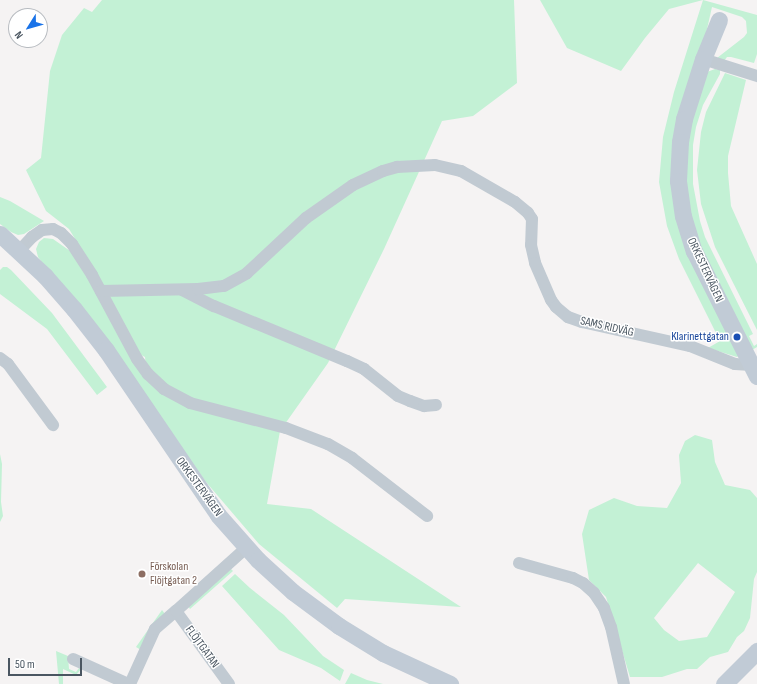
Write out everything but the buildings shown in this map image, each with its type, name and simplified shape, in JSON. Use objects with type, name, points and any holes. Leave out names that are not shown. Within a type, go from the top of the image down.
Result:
[{"type":"street","name":"ORKESTERVÄGEN","points":[[719,20],[703,59],[688,105],[680,142],[678,181],[683,216],[694,251],[754,371]]},
{"type":"street","points":[[703,59],[757,76]]},
{"type":"street","name":"SAMS RIDVÄG","points":[[180,289],[211,288],[224,286],[233,282],[247,273],[306,218],[329,201],[367,178],[397,167],[435,165],[461,171],[523,207],[532,218],[531,245],[534,263],[551,300],[568,316],[582,322],[705,350],[754,371]]},
{"type":"street","points":[[19,251],[32,237],[42,230],[53,229],[61,232],[72,244],[101,291],[137,359],[148,374],[164,389],[190,403],[286,428],[328,444],[352,458],[427,516]]},
{"type":"street","name":"ORKESTERVÄGEN","points":[[0,234],[19,251],[60,293],[88,326],[187,472],[218,515],[246,548],[294,592],[339,626],[404,664],[450,684]]},
{"type":"street","points":[[101,291],[180,289],[214,306],[347,361],[364,370],[398,396],[424,406],[436,405]]},
{"type":"street","points":[[0,358],[8,364],[53,425]]},
{"type":"street","points":[[73,659],[129,684],[155,629],[246,548]]},
{"type":"street","points":[[519,563],[573,578],[583,583],[594,593],[604,608],[611,627],[624,684]]},
{"type":"street","name":"FLÖJTGATAN","points":[[176,611],[228,684]]},
{"type":"street","points":[[724,684],[757,650]]},
{"type":"green space","points":[[102,0],[514,0],[517,83],[473,116],[442,121],[384,249],[328,363],[280,431],[267,504],[311,509],[461,607],[345,599],[337,608],[259,544],[206,482],[148,399],[38,257],[36,249],[39,242],[44,238],[53,239],[73,253],[147,379],[145,357],[139,354],[96,273],[69,229],[46,211],[26,170],[41,158],[50,71],[62,35],[84,8],[92,12]]},
{"type":"green space","points":[[540,0],[703,0],[669,9],[645,38],[621,71],[567,48]]},
{"type":"green space","points":[[703,0],[757,15],[757,54],[754,63],[731,57],[727,57],[724,61],[717,58],[744,37],[747,33],[746,21],[742,17],[712,7],[672,184],[740,355],[737,357],[708,348],[720,341],[679,259],[667,226],[659,182],[663,137],[674,92]]},
{"type":"green space","points":[[715,69],[720,70],[720,74],[703,105],[696,127],[693,145],[693,184],[700,221],[705,237],[753,334],[749,336],[754,346],[757,344],[757,347],[752,350],[697,240],[684,186],[690,118],[707,72]]},
{"type":"green space","points":[[725,73],[746,80],[728,156],[728,173],[731,206],[757,264],[757,330],[715,247],[701,204],[697,170],[701,132],[706,112]]},
{"type":"green space","points":[[0,197],[10,201],[44,221],[24,234],[18,235],[11,232],[0,224]]},
{"type":"green space","points":[[3,267],[7,267],[11,270],[52,313],[107,387],[97,395],[47,329],[0,294],[0,270]]},
{"type":"green space","points":[[695,435],[712,440],[715,462],[725,485],[750,490],[757,498],[757,572],[754,579],[750,618],[744,631],[737,637],[728,652],[710,657],[697,669],[687,669],[662,677],[630,677],[606,597],[589,580],[582,534],[589,510],[614,498],[637,506],[667,508],[681,483],[679,455],[685,441]],"holes":[[[698,563],[735,592],[707,637],[679,641],[664,630],[654,618]]]},
{"type":"green space","points":[[0,454],[2,464],[1,502],[3,516],[0,522]]},
{"type":"green space","points":[[231,569],[233,571],[190,609],[188,606]]},
{"type":"green space","points":[[235,574],[284,615],[323,656],[344,670],[340,681],[321,668],[279,650],[222,586]]},
{"type":"green space","points":[[162,610],[165,614],[141,650],[136,647]]},
{"type":"green space","points":[[56,651],[68,656],[69,669],[76,672],[79,668],[82,668],[76,675],[63,669],[63,684],[59,684]]},
{"type":"green space","points":[[351,673],[367,680],[383,684],[345,684]]},
{"type":"place","name":"Klarinettgatan","points":[[737,337]]},
{"type":"place","name":"Förskolan Flöjtgatan 2","points":[[142,574]]}]
